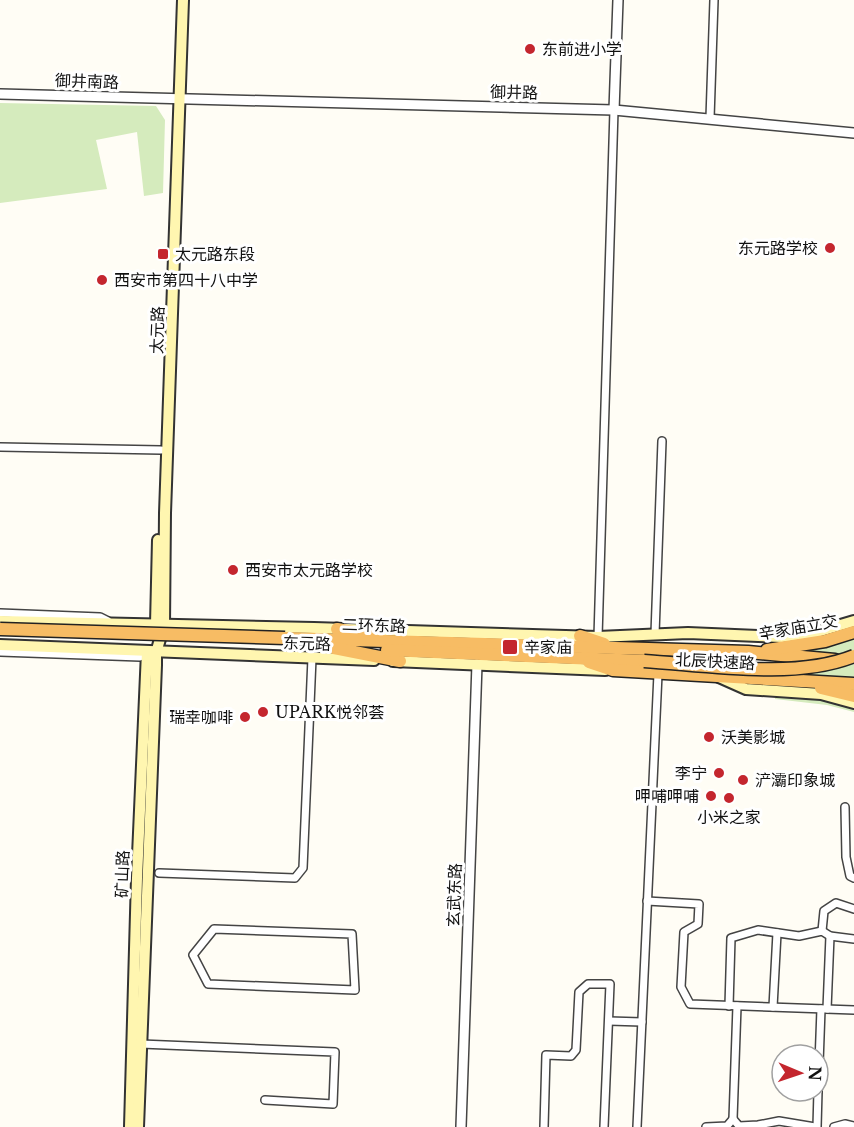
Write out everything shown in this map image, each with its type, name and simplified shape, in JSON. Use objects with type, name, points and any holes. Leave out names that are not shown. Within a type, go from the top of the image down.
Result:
[{"type":"highway","name":"二环东路","points":[[0,629],[284,642]]},
{"type":"highway","points":[[337,629],[403,642]]},
{"type":"highway","name":"辛家庙立交","points":[[748,652],[825,641],[850,634]]},
{"type":"highway","points":[[580,636],[616,648]]},
{"type":"highway","name":"二环东路","points":[[0,637],[403,642],[748,652]]},
{"type":"highway","points":[[284,642],[334,648],[400,661]]},
{"type":"highway","points":[[334,648],[576,657],[761,668],[806,668],[854,658]]},
{"type":"highway","name":"北辰快速路","points":[[748,652],[804,658],[854,658]]},
{"type":"highway","name":"北辰快速路","points":[[576,657],[613,670],[854,684]]},
{"type":"highway","points":[[787,681],[854,696]]},
{"type":"main road","name":"太元路","points":[[160,625],[176,99],[176,0]]},
{"type":"main road","name":"太元路","points":[[160,625],[161,450],[176,99],[183,0]]},
{"type":"main road","name":"东元路","points":[[0,621],[598,637],[688,633],[782,637],[817,632],[854,621]]},
{"type":"main road","name":"矿山路","points":[[130,1127],[136,889],[152,652],[160,625]]},
{"type":"main road","name":"东元路","points":[[0,645],[613,670]]},
{"type":"main road","name":"矿山路","points":[[138,1127],[152,652]]},
{"type":"main road","points":[[719,677],[746,689],[821,694],[854,703]]},
{"type":"street","points":[[598,637],[613,0]]},
{"type":"street","points":[[611,110],[618,0]]},
{"type":"street","points":[[710,118],[714,0]]},
{"type":"street","name":"御井南路","points":[[0,94],[176,99]]},
{"type":"street","name":"御井路","points":[[176,99],[611,110],[854,133]]},
{"type":"street","points":[[655,634],[662,441]]},
{"type":"street","points":[[0,447],[161,450]]},
{"type":"street","points":[[0,613],[100,617],[113,624]]},
{"type":"street","points":[[0,652],[140,657],[152,652]]},
{"type":"street","points":[[159,873],[295,878],[303,868],[312,658]]},
{"type":"street","name":"玄武东路","points":[[461,1127],[477,664]]},
{"type":"street","points":[[637,1127],[658,674]]},
{"type":"street","points":[[845,807],[846,857],[850,876],[854,878]]},
{"type":"street","points":[[647,901],[699,904],[698,924],[684,932],[681,987],[690,1004],[854,1010]]},
{"type":"street","points":[[822,931],[824,910],[836,903],[854,909]]},
{"type":"street","points":[[214,929],[352,934],[355,990],[208,984],[193,955],[214,929]]},
{"type":"street","points":[[729,1006],[731,938],[758,930],[799,936],[822,931],[830,936],[854,939]]},
{"type":"street","points":[[773,1007],[777,933]]},
{"type":"street","points":[[822,1043],[830,936]]},
{"type":"street","points":[[544,1127],[546,1055],[571,1056],[576,1050],[579,992],[588,984],[610,984],[604,1127]]},
{"type":"street","points":[[706,1127],[727,1126],[733,1119],[737,1006]]},
{"type":"street","points":[[609,1021],[642,1022]]},
{"type":"street","points":[[141,1044],[335,1052],[333,1104],[265,1100]]},
{"type":"street","points":[[733,1119],[739,1126],[779,1121],[816,1127],[817,1103]]},
{"type":"street","points":[[834,1127],[845,1124],[854,1126]]},
{"type":"green space","points":[[0,103],[156,106],[165,120],[163,193],[144,196],[137,132],[96,140],[107,189],[0,203]]},
{"type":"green space","points":[[854,616],[854,712],[827,705],[775,699],[779,627],[836,624]]},
{"type":"place","name":"东前进小学","points":[[530,49]]},
{"type":"place","name":"东元路学校","points":[[830,248]]},
{"type":"place","name":"太元路东段","points":[[163,254]]},
{"type":"place","name":"西安市第四十八中学","points":[[102,280]]},
{"type":"place","name":"西安市太元路学校","points":[[233,570]]},
{"type":"place","name":"辛家庙","points":[[510,647]]},
{"type":"place","name":"UPARK悦邻荟","points":[[263,712]]},
{"type":"place","name":"瑞幸咖啡","points":[[245,717]]},
{"type":"place","name":"沃美影城","points":[[709,737]]},
{"type":"place","name":"李宁","points":[[719,773]]},
{"type":"place","name":"浐灞印象城","points":[[743,780]]},
{"type":"place","name":"呷哺呷哺","points":[[711,796]]},
{"type":"place","name":"小米之家","points":[[729,798]]}]
